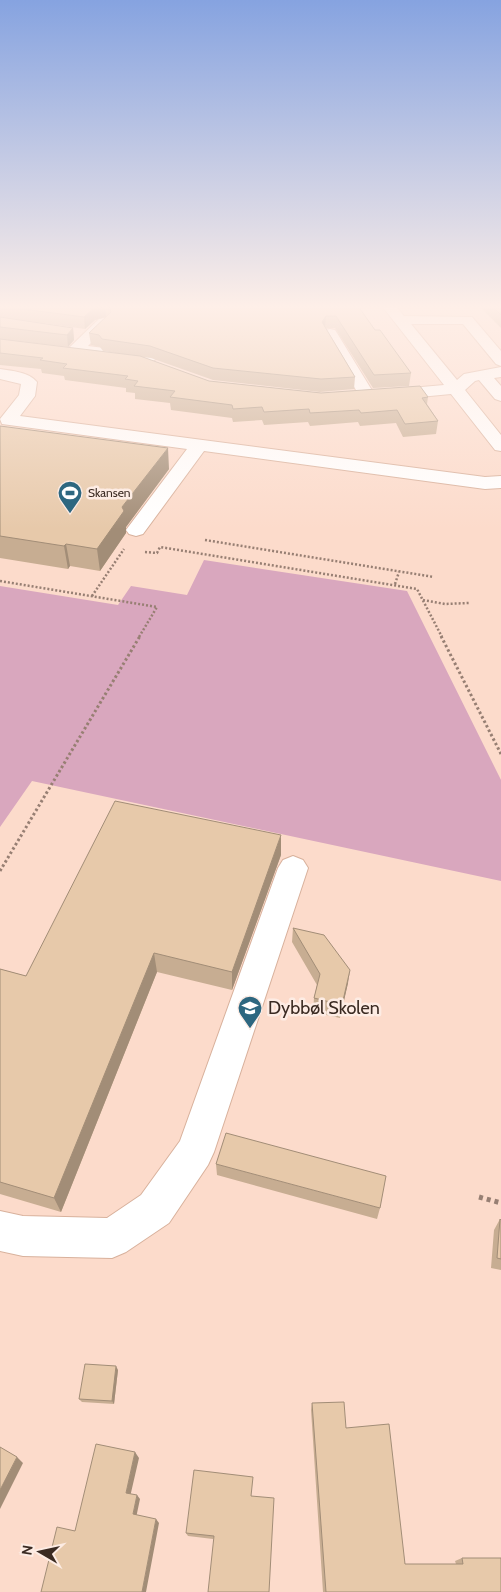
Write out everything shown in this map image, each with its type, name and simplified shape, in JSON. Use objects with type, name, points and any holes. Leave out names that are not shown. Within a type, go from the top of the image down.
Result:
[{"type":"street","points":[[25,380],[29,382],[27,396],[8,420],[484,483],[501,482]]},
{"type":"street","points":[[358,380],[368,397]]},
{"type":"street","points":[[449,380],[501,446]]},
{"type":"street","points":[[349,398],[456,389],[466,380]]},
{"type":"street","points":[[488,380],[501,396]]},
{"type":"street","points":[[136,530],[198,445]]},
{"type":"street","points":[[0,1231],[23,1236],[112,1238],[155,1209],[195,1152],[293,868]]},
{"type":"path","points":[[205,540],[434,577]]},
{"type":"path","points":[[140,551],[157,553],[160,547],[417,589],[501,754]]},
{"type":"path","points":[[92,596],[123,549],[131,550]]},
{"type":"path","points":[[395,584],[399,572]]},
{"type":"path","points":[[0,580],[157,607],[0,872]]},
{"type":"path","points":[[422,600],[446,604],[469,603]]},
{"type":"path","points":[[479,1197],[501,1203]]},
{"type":"shaded area","points":[[204,560],[407,591],[501,780],[501,881],[32,781],[0,827],[0,586],[118,605],[131,586],[187,595]]},
{"type":"building","points":[[133,380],[207,380],[321,393],[420,386],[428,397],[422,398],[438,421],[405,424],[397,410],[361,413],[359,410],[310,413],[309,409],[264,412],[262,407],[233,409],[232,405],[170,397],[175,391],[134,386],[138,381]]},
{"type":"building","name":"Skansen","points":[[0,426],[168,448],[122,507],[124,511],[97,549],[66,544],[64,546],[0,536]]},
{"type":"building","points":[[115,801],[281,835],[232,972],[154,953],[54,1198],[0,1182],[0,969],[26,976]]},
{"type":"building","points":[[293,928],[324,935],[350,970],[342,1005],[314,998],[320,974]]},
{"type":"building","points":[[226,1133],[386,1176],[380,1208],[216,1164]]},
{"type":"building","points":[[501,1220],[501,1259],[497,1258]]},
{"type":"building","points":[[85,1364],[116,1366],[112,1401],[79,1399]]},
{"type":"building","points":[[344,1402],[346,1428],[389,1424],[405,1564],[463,1564],[462,1558],[501,1558],[501,1592],[326,1592],[312,1403]]},
{"type":"building","points":[[96,1444],[135,1452],[126,1493],[137,1495],[133,1514],[156,1519],[142,1592],[41,1592],[57,1527],[75,1531]]},
{"type":"building","points":[[0,1447],[17,1457],[0,1490]]},
{"type":"building","points":[[194,1470],[253,1477],[251,1496],[274,1498],[269,1592],[208,1592],[214,1536],[186,1533]]},
{"type":"place","name":"Skansen","points":[[70,514]]},
{"type":"place","name":"Dybbøl Skolen","points":[[250,1029]]}]
